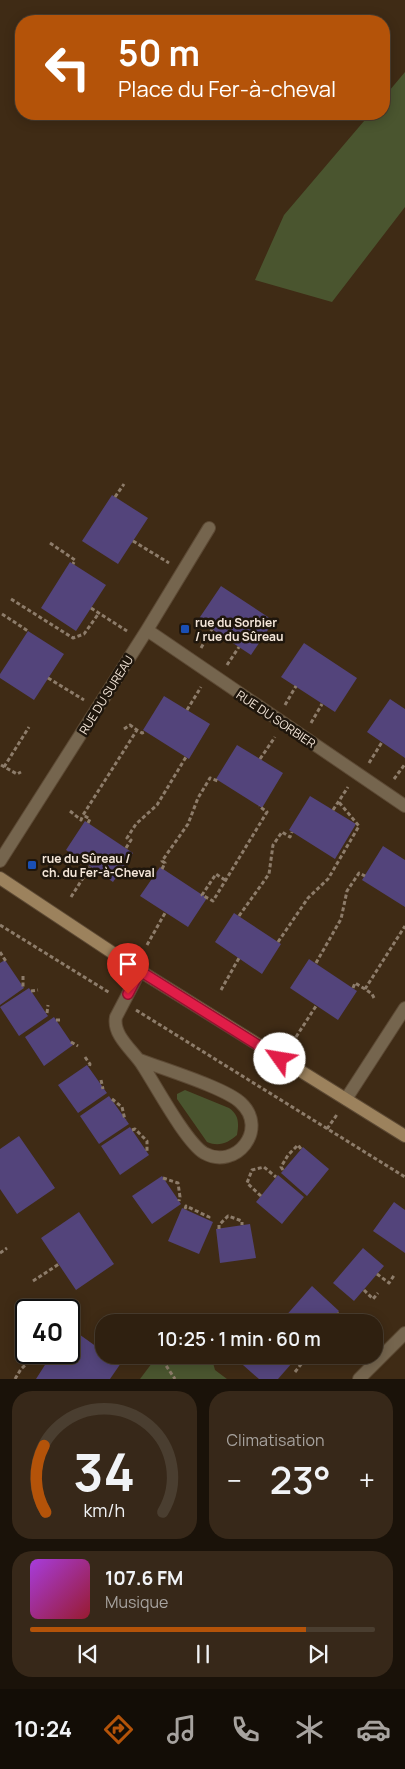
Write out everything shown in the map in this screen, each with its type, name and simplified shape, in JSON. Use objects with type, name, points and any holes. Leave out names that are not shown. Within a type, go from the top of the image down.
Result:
[{"type":"street","name":"RUE DU SUREAU","points":[[0,861],[147,630],[209,528]]},
{"type":"street","name":"RUE DU SORBIER","points":[[147,630],[405,806]]},
{"type":"street","points":[[0,878],[140,971],[405,1136]]},
{"type":"street","points":[[140,971],[123,1001],[116,1021],[120,1034],[140,1060],[169,1110],[198,1148],[214,1157],[239,1151],[248,1143],[251,1132],[250,1118],[247,1110],[240,1102],[232,1097],[140,1060]]},
{"type":"street","points":[[346,1099],[405,1008]]},
{"type":"street","points":[[359,1379],[405,1333]]},
{"type":"path","points":[[115,497],[124,484]]},
{"type":"path","points":[[133,541],[170,563]]},
{"type":"path","points":[[50,543],[76,560],[73,564]]},
{"type":"path","points":[[12,599],[73,638],[84,634],[99,613]]},
{"type":"path","points":[[91,608],[128,631]]},
{"type":"path","points":[[2,614],[28,630]]},
{"type":"path","points":[[199,650],[212,629]]},
{"type":"path","points":[[225,668],[238,647]]},
{"type":"path","points":[[48,678],[84,700]]},
{"type":"path","points":[[284,707],[296,686]]},
{"type":"path","points":[[187,710],[201,687]]},
{"type":"path","points":[[310,725],[322,704]]},
{"type":"path","points":[[124,729],[130,725],[142,733],[145,732]]},
{"type":"path","points":[[21,772],[17,774],[3,766],[29,727]]},
{"type":"path","points":[[70,811],[81,820],[137,730]]},
{"type":"path","points":[[260,759],[275,737]]},
{"type":"path","points":[[368,764],[382,742]]},
{"type":"path","points":[[126,848],[131,840],[127,838],[136,824],[157,805],[186,757]]},
{"type":"path","points":[[393,781],[405,764]]},
{"type":"path","points":[[162,869],[165,863],[162,862],[188,824],[198,798],[210,778],[218,781]]},
{"type":"path","points":[[333,810],[348,787]]},
{"type":"path","points":[[278,942],[308,898],[328,880],[359,826],[338,801]]},
{"type":"path","points":[[225,880],[216,874],[202,895],[213,901],[267,812],[259,806]]},
{"type":"path","points":[[84,815],[90,819],[88,823]]},
{"type":"path","points":[[239,916],[269,874],[273,845],[282,832],[290,837],[292,832]]},
{"type":"path","points":[[71,897],[90,867]]},
{"type":"path","points":[[316,963],[341,919],[347,891],[359,872],[365,876]]},
{"type":"path","points":[[147,945],[166,913]]},
{"type":"path","points":[[0,925],[110,993]]},
{"type":"path","points":[[365,988],[405,926]]},
{"type":"path","points":[[0,952],[7,963]]},
{"type":"path","points":[[221,990],[239,958]]},
{"type":"path","points":[[23,976],[23,986]]},
{"type":"path","points":[[353,988],[355,983],[365,988],[374,998]]},
{"type":"path","points":[[31,991],[38,990]]},
{"type":"path","points":[[47,1013],[48,1005]]},
{"type":"path","points":[[296,1037],[316,1006]]},
{"type":"path","points":[[135,1009],[405,1177]]},
{"type":"path","points":[[56,1020],[61,1020]]},
{"type":"path","points":[[71,1042],[78,1046]]},
{"type":"path","points":[[85,1057],[90,1064],[90,1068]]},
{"type":"path","points":[[101,1080],[103,1089]]},
{"type":"path","points":[[112,1099],[122,1107],[125,1120]]},
{"type":"path","points":[[328,1129],[334,1119]]},
{"type":"path","points":[[132,1130],[136,1128],[147,1141],[147,1152]]},
{"type":"path","points":[[283,1170],[281,1167],[288,1155],[298,1145],[301,1149]]},
{"type":"path","points":[[261,1196],[247,1183],[252,1170],[264,1167],[276,1177]]},
{"type":"path","points":[[163,1178],[178,1183],[180,1196],[178,1201]]},
{"type":"path","points":[[185,1210],[186,1206],[209,1217],[208,1220]]},
{"type":"path","points":[[218,1229],[218,1224],[228,1216],[242,1221],[242,1225]]},
{"type":"path","points":[[0,1253],[7,1248]]},
{"type":"path","points":[[33,1281],[59,1264]]},
{"type":"path","points":[[378,1274],[388,1283],[395,1274]]},
{"type":"path","points":[[364,1290],[373,1299],[378,1293]]},
{"type":"path","points":[[15,1379],[26,1364]]},
{"type":"path","points":[[165,1364],[175,1379]]},
{"type":"path","points":[[295,1372],[301,1364]]},
{"type":"green space","points":[[405,72],[405,207],[332,302],[255,280],[284,215],[365,120],[390,120],[390,90]]},
{"type":"green space","points":[[185,1090],[229,1108],[235,1113],[238,1127],[237,1135],[223,1143],[207,1142],[177,1099],[177,1094]]},
{"type":"green space","points":[[151,1364],[213,1364],[215,1370],[227,1379],[140,1379]]},
{"type":"building","points":[[112,495],[148,518],[118,564],[82,541]]},
{"type":"building","points":[[70,562],[106,585],[76,631],[41,608]]},
{"type":"building","points":[[221,586],[274,621],[251,655],[198,620]]},
{"type":"building","points":[[28,631],[64,654],[34,700],[0,678],[0,674]]},
{"type":"building","points":[[304,643],[357,678],[335,712],[281,677]]},
{"type":"building","points":[[164,696],[210,724],[189,759],[143,730]]},
{"type":"building","points":[[390,699],[405,709],[405,758],[367,732]]},
{"type":"building","points":[[237,745],[283,773],[262,808],[216,779]]},
{"type":"building","points":[[310,796],[356,824],[335,859],[289,830]]},
{"type":"building","points":[[85,821],[133,853],[113,882],[66,850]]},
{"type":"building","points":[[383,846],[405,860],[405,907],[362,880]]},
{"type":"building","points":[[160,867],[207,898],[188,927],[140,896]]},
{"type":"building","points":[[234,913],[281,944],[262,974],[215,942]]},
{"type":"building","points":[[309,959],[357,991],[338,1020],[290,988]]},
{"type":"building","points":[[5,960],[24,988],[0,1005],[0,963]]},
{"type":"building","points":[[29,988],[48,1016],[19,1036],[0,1007]]},
{"type":"building","points":[[54,1017],[73,1045],[44,1066],[25,1037]]},
{"type":"building","points":[[87,1065],[107,1093],[78,1113],[58,1085]]},
{"type":"building","points":[[109,1096],[129,1124],[99,1144],[80,1116]]},
{"type":"building","points":[[130,1127],[149,1155],[120,1175],[101,1146]]},
{"type":"building","points":[[19,1136],[55,1188],[17,1214],[0,1189],[0,1149]]},
{"type":"building","points":[[303,1147],[329,1169],[307,1196],[281,1173]]},
{"type":"building","points":[[278,1175],[304,1197],[282,1224],[256,1202]]},
{"type":"building","points":[[162,1176],[181,1204],[152,1224],[132,1196]]},
{"type":"building","points":[[394,1202],[405,1210],[405,1253],[373,1231]]},
{"type":"building","points":[[182,1208],[213,1222],[199,1254],[168,1241]]},
{"type":"building","points":[[79,1212],[114,1264],[76,1290],[41,1238]]},
{"type":"building","points":[[250,1224],[256,1258],[220,1263],[216,1229]]},
{"type":"building","points":[[363,1248],[384,1266],[354,1301],[333,1283]]},
{"type":"building","points":[[312,1286],[339,1311],[336,1314],[288,1314]]},
{"type":"building","points":[[80,1335],[95,1346],[95,1364],[120,1364],[110,1379],[36,1379],[46,1364],[80,1364]]},
{"type":"building","points":[[291,1364],[278,1379],[259,1379],[243,1365]]},
{"type":"place","name":"rue du Sorbier / rue du Sûreau","points":[[185,629]]},
{"type":"place","name":"rue du Sûreau / ch. du Fer-à-Cheval","points":[[32,865]]},
{"type":"route","points":[[128,994],[140,971],[280,1059]]}]
